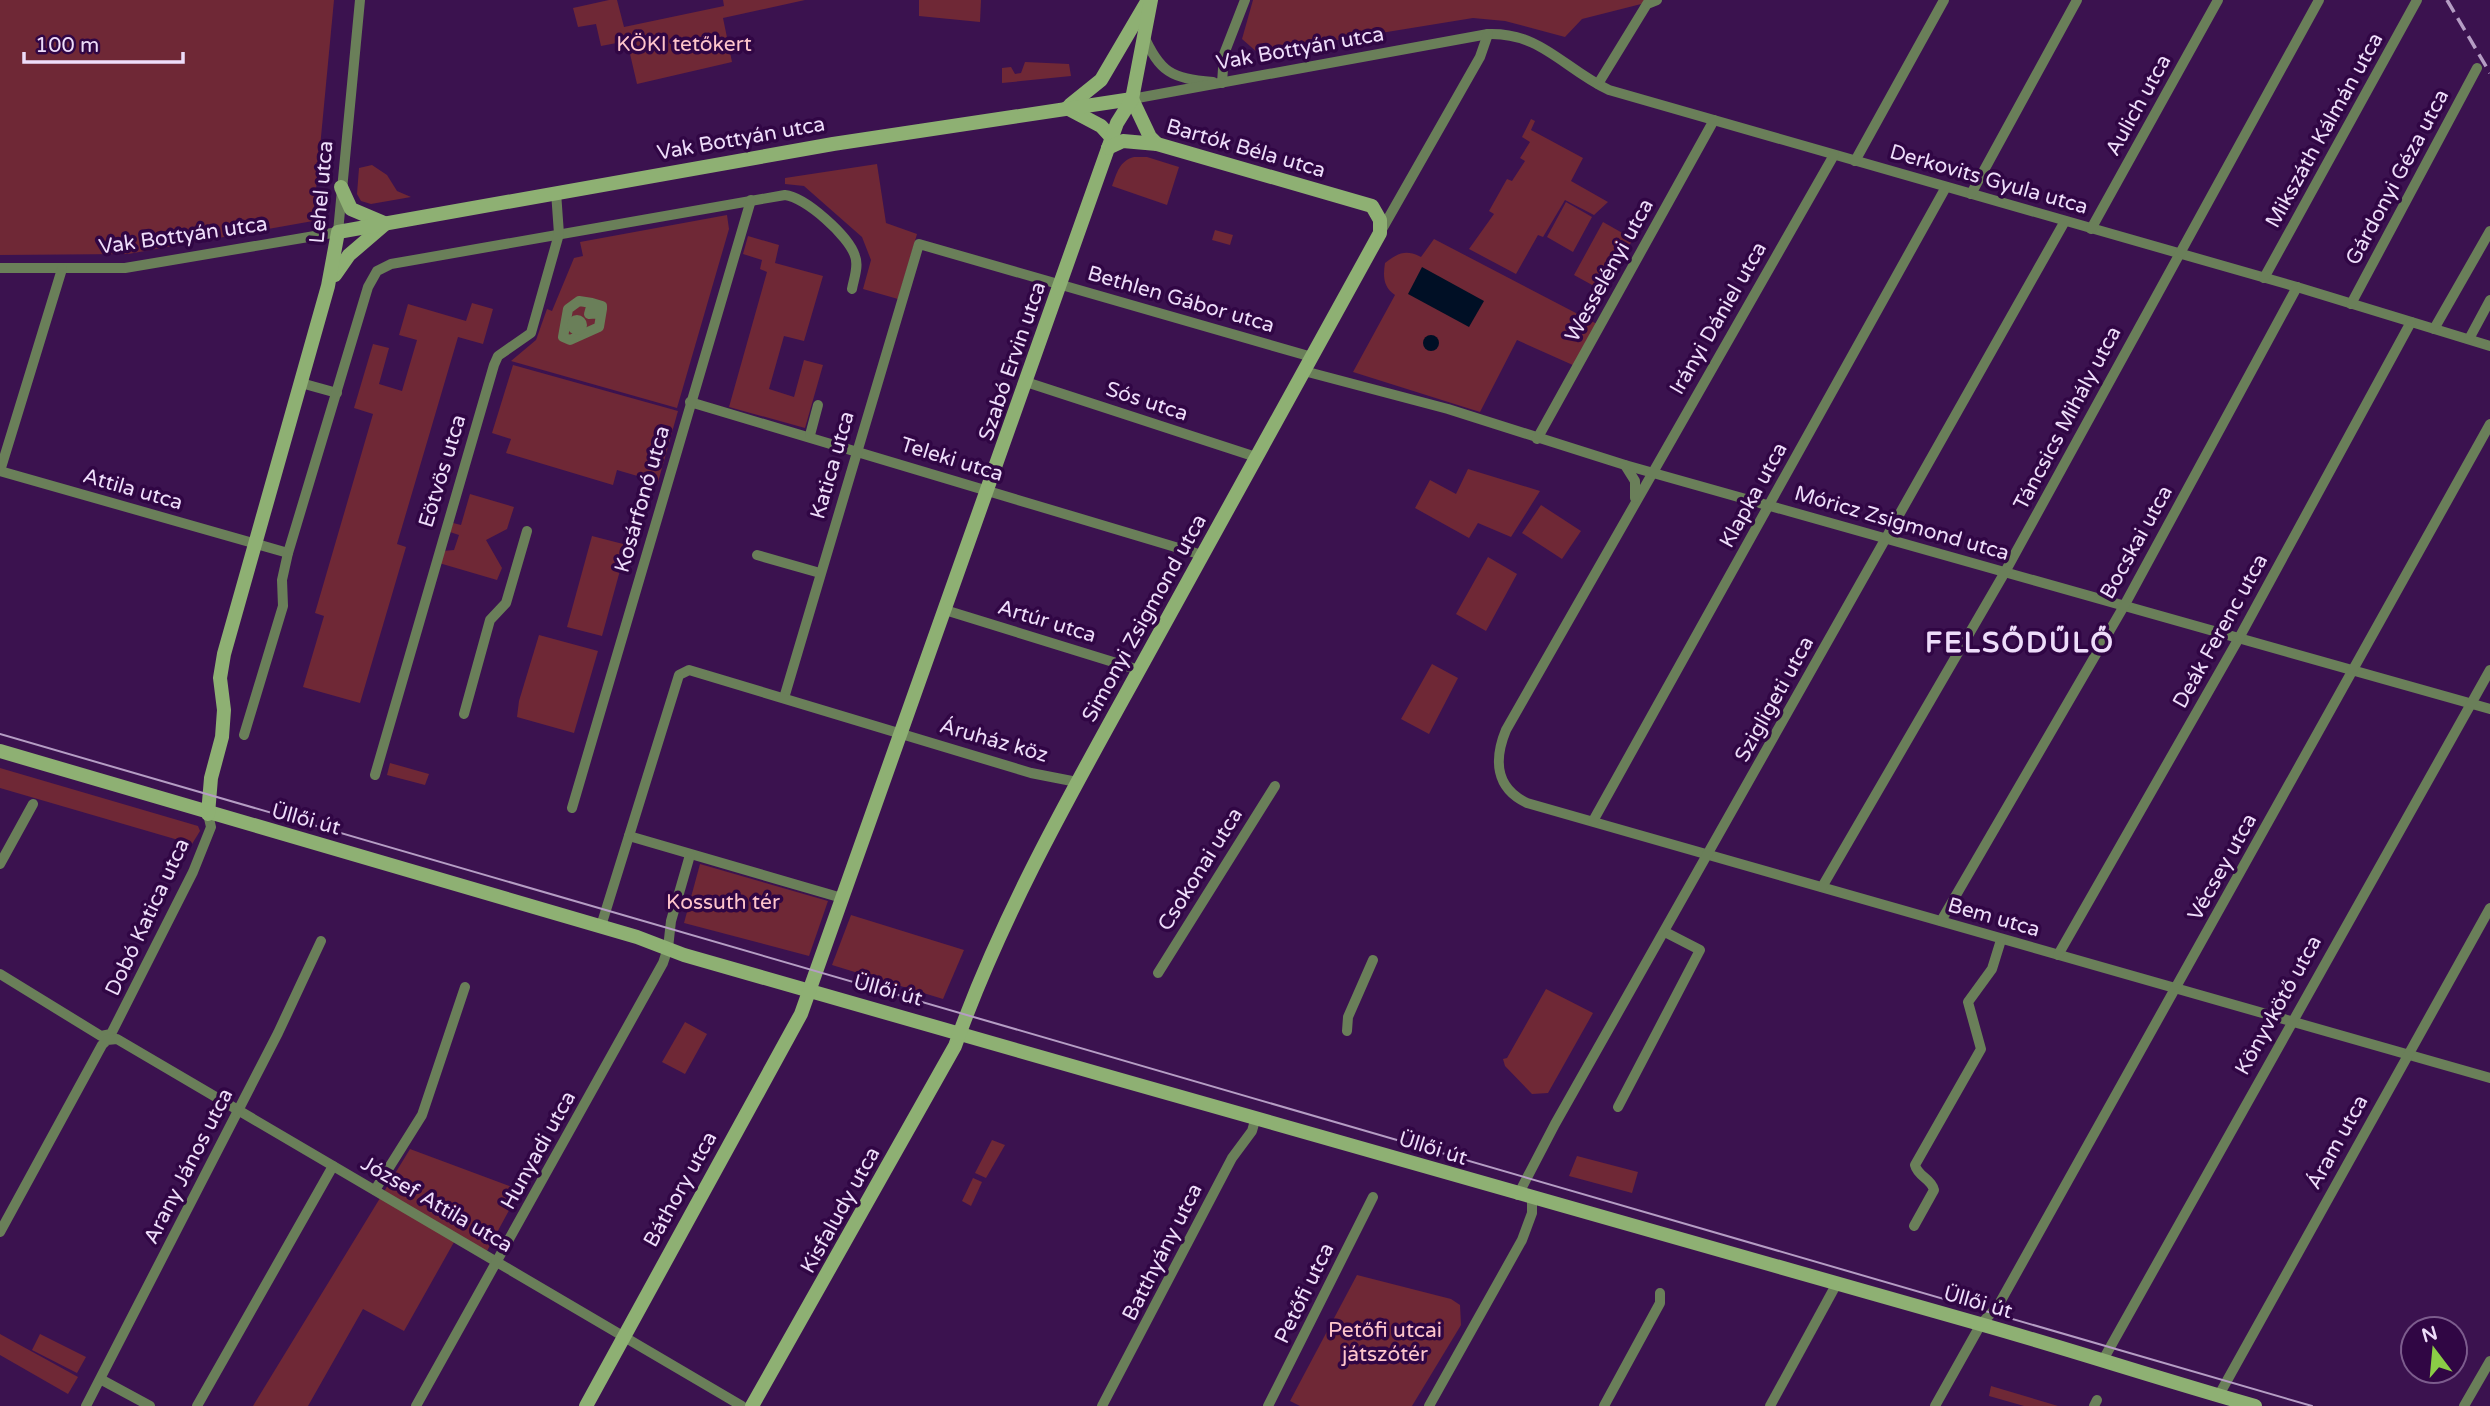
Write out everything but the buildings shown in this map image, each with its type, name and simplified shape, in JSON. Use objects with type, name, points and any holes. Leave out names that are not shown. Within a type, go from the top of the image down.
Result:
[{"type":"main road","points":[[1110,143],[1101,126],[1067,108],[1101,80],[1149,0]]},
{"type":"main road","name":"Szabó Ervin utca","points":[[901,733],[989,491],[1110,143],[1132,99],[1149,0]]},
{"type":"main road","points":[[1132,99],[1150,137],[1157,144]]},
{"type":"main road","name":"Vak Bottyán utca","points":[[338,232],[833,144],[1132,99]]},
{"type":"main road","name":"Bartók Béla utca","points":[[1110,143],[1132,140],[1157,144],[1173,151],[1372,206],[1380,220],[1380,233]]},
{"type":"main road","points":[[328,286],[349,255],[385,224],[356,213],[347,204],[341,187]]},
{"type":"main road","name":"Lehel utca","points":[[208,814],[211,778],[222,737],[224,710],[220,678],[224,654],[328,286],[338,232]]},
{"type":"main road","name":"Simonyi Zsigmond utca","points":[[960,1032],[1026,881],[1077,782],[1380,233]]},
{"type":"main road","points":[[809,990],[901,733]]},
{"type":"main road","name":"Üllői út","points":[[0,751],[1171,1096],[1256,1117],[1525,1197],[1981,1324],[2219,1395],[2237,1404],[2255,1406]]},
{"type":"main road","name":"Báthory utca","points":[[586,1406],[801,1014],[809,990]]},
{"type":"main road","name":"Kisfaludy utca","points":[[752,1406],[826,1278],[960,1032]]},
{"type":"street","name":"Lehel utca","points":[[338,232],[360,0]]},
{"type":"street","points":[[1143,34],[1155,60],[1166,71],[1222,83],[1224,54],[1245,0]]},
{"type":"street","points":[[1598,84],[1647,4],[1657,0]]},
{"type":"street","points":[[1855,161],[1944,0]]},
{"type":"street","points":[[1971,194],[2077,0]]},
{"type":"street","name":"Aulich utca","points":[[2091,229],[2218,0]]},
{"type":"street","name":"Táncsics Mihály utca","points":[[1822,887],[2005,572],[2319,0]]},
{"type":"street","name":"Mikszáth Kálmán utca","points":[[2264,278],[2417,0]]},
{"type":"street","name":"Vak Bottyán utca","points":[[1132,99],[1488,34]]},
{"type":"street","name":"Derkovits Gyula utca","points":[[1488,34],[1522,37],[1542,45],[1583,77],[1598,84],[1833,155],[2297,287],[2490,346]]},
{"type":"street","name":"Simonyi Zsigmond utca","points":[[1380,233],[1480,57],[1488,34]]},
{"type":"street","name":"Gárdonyi Géza utca","points":[[2351,304],[2476,68]]},
{"type":"street","name":"Wesselényi utca","points":[[1538,439],[1714,120]]},
{"type":"street","name":"Irányi Dániel utca","points":[[1499,775],[1498,763],[1506,730],[1833,155]]},
{"type":"street","name":"Klapka utca","points":[[1593,821],[1946,187]]},
{"type":"street","name":"Eötvös utca","points":[[375,775],[494,365],[498,356],[531,333],[559,234],[556,192]]},
{"type":"street","points":[[244,735],[283,606],[282,580],[288,553],[368,287],[377,271],[391,264],[785,195],[806,202],[851,247],[857,262],[852,289]]},
{"type":"street","name":"Kosárfonó utca","points":[[572,808],[751,200]]},
{"type":"street","name":"Szigligeti utca","points":[[1429,1406],[1522,1240],[1532,1213],[1525,1197],[1536,1156],[2065,221]]},
{"type":"street","points":[[2434,329],[2490,231]]},
{"type":"street","name":"Vak Bottyán utca","points":[[0,268],[125,268],[338,232]]},
{"type":"street","name":"Bethlen Gábor utca","points":[[919,244],[1312,356]]},
{"type":"street","name":"Katica utca","points":[[784,698],[919,244]]},
{"type":"street","points":[[0,471],[62,269]]},
{"type":"street","name":"Bocskai utca","points":[[1941,921],[2124,606],[2297,287]]},
{"type":"street","points":[[2469,339],[2490,300]]},
{"type":"street","points":[[602,306],[599,327],[594,330],[584,320],[602,306]]},
{"type":"street","name":"Deák Ferenc utca","points":[[2058,955],[2239,638],[2411,322]]},
{"type":"street","name":"Móricz Zsigmond utca","points":[[1304,371],[1448,409],[1625,465],[2490,709]]},
{"type":"street","name":"Sós utca","points":[[1026,382],[1256,457]]},
{"type":"street","points":[[301,383],[337,393]]},
{"type":"street","name":"Teleki utca","points":[[690,402],[810,435],[1202,555]]},
{"type":"street","name":"Katica utca","points":[[810,435],[818,405]]},
{"type":"street","name":"Vécsey utca","points":[[1935,1406],[1981,1324],[1994,1313],[2023,1262],[2490,424]]},
{"type":"street","points":[[1625,465],[1634,481],[1635,500]]},
{"type":"street","name":"Attila utca","points":[[0,471],[256,544]]},
{"type":"street","points":[[464,714],[490,620],[506,603],[527,531]]},
{"type":"street","points":[[256,544],[288,553]]},
{"type":"street","points":[[757,555],[820,573]]},
{"type":"street","name":"Artúr utca","points":[[944,610],[1139,670]]},
{"type":"street","points":[[600,926],[679,675],[689,670],[901,733]]},
{"type":"street","name":"Könyvkötő utca","points":[[2103,1360],[2490,670]]},
{"type":"street","name":"Áruház köz","points":[[901,733],[1031,772],[1077,782]]},
{"type":"street","name":"Bem utca","points":[[1499,775],[1507,789],[1520,800],[2490,1078]]},
{"type":"street","name":"Csokonai utca","points":[[1158,972],[1275,786]]},
{"type":"street","points":[[0,864],[33,804]]},
{"type":"street","name":"Dobó Katica utca","points":[[0,1232],[102,1045],[112,1037],[193,872],[211,827],[208,814]]},
{"type":"street","points":[[629,836],[842,898]]},
{"type":"street","points":[[668,948],[671,921],[690,855]]},
{"type":"street","name":"Áram utca","points":[[2219,1395],[2490,908]]},
{"type":"street","points":[[1618,1107],[1700,950],[1665,932]]},
{"type":"street","points":[[1914,1226],[1934,1190],[1933,1183],[1919,1174],[1915,1165],[1981,1049],[1968,1002],[1992,969],[2001,940]]},
{"type":"street","name":"Arany János utca","points":[[86,1406],[102,1380],[321,942]]},
{"type":"street","name":"Hunyadi utca","points":[[416,1406],[499,1261],[668,948]]},
{"type":"street","points":[[1347,1031],[1348,1017],[1373,960]]},
{"type":"street","name":"József Attila utca","points":[[0,974],[101,1036],[112,1037],[126,1044],[376,1190],[427,1223],[499,1261],[742,1406]]},
{"type":"street","points":[[376,1190],[422,1115],[465,987]]},
{"type":"street","name":"Batthyány utca","points":[[1102,1406],[1232,1158],[1252,1131],[1256,1117]]},
{"type":"street","points":[[197,1406],[333,1166]]},
{"type":"street","name":"Petőfi utca","points":[[1268,1406],[1373,1196]]},
{"type":"street","points":[[1770,1406],[1836,1285]]},
{"type":"street","points":[[1604,1406],[1660,1303],[1660,1293]]},
{"type":"street","points":[[2464,1406],[2490,1361]]},
{"type":"street","points":[[102,1380],[150,1406]]},
{"type":"green space","points":[[0,0],[334,0],[313,221],[128,254],[0,255]]},
{"type":"green space","name":"KÖKI tetőkert","points":[[617,0],[624,27],[724,6],[723,0],[805,0],[723,18],[732,62],[637,84],[627,41],[601,46],[596,24],[578,27],[573,8]]},
{"type":"green space","points":[[919,0],[981,0],[980,22],[919,16]]},
{"type":"green space","points":[[1253,0],[1657,0],[1582,19],[1565,37],[1505,21],[1473,18],[1258,53],[1242,39]]},
{"type":"green space","points":[[1025,62],[1069,64],[1071,76],[1002,83],[1002,68],[1011,67],[1015,74],[1021,73]]},
{"type":"green space","points":[[1531,119],[1535,121],[1531,130],[1583,158],[1571,181],[1608,202],[1594,215],[1565,200],[1543,237],[1538,235],[1516,274],[1469,249],[1494,214],[1489,211],[1507,179],[1512,181],[1525,161],[1520,158],[1530,142],[1522,137]]},
{"type":"green space","points":[[1134,157],[1147,157],[1179,167],[1167,205],[1112,186],[1122,165]]},
{"type":"green space","points":[[877,164],[886,223],[917,234],[898,299],[863,289],[871,260],[862,237],[804,186],[785,184],[785,178]]},
{"type":"green space","points":[[372,165],[387,175],[397,191],[411,197],[371,204],[361,201],[357,194],[359,168]]},
{"type":"green space","points":[[1566,202],[1592,217],[1573,252],[1547,237]]},
{"type":"green space","points":[[727,215],[729,229],[677,408],[511,361],[536,340],[547,309],[552,311],[574,258],[583,256],[580,242]]},
{"type":"green space","points":[[1603,222],[1633,239],[1603,291],[1574,275]]},
{"type":"green space","points":[[1215,230],[1233,235],[1230,245],[1212,240]]},
{"type":"green space","points":[[748,236],[779,245],[775,263],[823,276],[804,341],[784,336],[769,389],[794,397],[804,360],[823,365],[805,428],[729,407],[767,272],[760,269],[762,260],[743,254]]},
{"type":"green space","points":[[1434,239],[1597,324],[1575,366],[1517,340],[1480,412],[1353,372],[1395,295],[1385,281],[1385,263],[1402,253],[1421,257]]},
{"type":"green space","points":[[472,303],[493,309],[483,344],[458,337],[397,544],[406,547],[360,703],[303,687],[324,616],[315,613],[373,414],[354,408],[373,344],[389,348],[379,384],[402,391],[417,340],[399,335],[408,304],[466,321]]},
{"type":"green space","points":[[513,365],[678,411],[658,482],[617,470],[613,485],[506,453],[511,439],[492,433]]},
{"type":"green space","points":[[1468,469],[1540,491],[1511,537],[1478,523],[1469,538],[1415,508],[1430,480],[1456,494]]},
{"type":"green space","points":[[470,494],[514,507],[507,529],[486,540],[502,568],[497,580],[439,563],[443,551],[454,550],[459,535],[450,532],[453,523],[461,525]]},
{"type":"green space","points":[[1541,505],[1581,531],[1562,559],[1522,533]]},
{"type":"green space","points":[[592,536],[627,545],[602,636],[567,627]]},
{"type":"green space","points":[[1488,557],[1517,574],[1486,631],[1456,614]]},
{"type":"green space","points":[[539,635],[598,651],[574,733],[517,717],[519,701]]},
{"type":"green space","points":[[1432,664],[1458,678],[1429,734],[1401,719]]},
{"type":"green space","points":[[390,763],[429,774],[425,785],[387,775]]},
{"type":"green space","points":[[0,768],[198,826],[200,831],[192,844],[0,788]]},
{"type":"green space","name":"Kossuth tér","points":[[700,864],[828,901],[809,956],[684,923]]},
{"type":"green space","points":[[851,915],[964,950],[943,999],[832,965]]},
{"type":"green space","points":[[1546,989],[1593,1013],[1548,1093],[1532,1094],[1505,1066],[1503,1059],[1507,1058]]},
{"type":"green space","points":[[685,1022],[707,1034],[685,1074],[662,1062]]},
{"type":"green space","points":[[992,1140],[1005,1145],[986,1178],[975,1173]]},
{"type":"green space","points":[[410,1149],[520,1190],[487,1251],[458,1235],[404,1331],[363,1309],[308,1406],[253,1406]]},
{"type":"green space","points":[[1577,1156],[1638,1172],[1632,1193],[1569,1176]]},
{"type":"green space","points":[[973,1178],[982,1182],[971,1206],[962,1201]]},
{"type":"green space","name":"Petőfi utcai játszótér","points":[[1357,1275],[1451,1299],[1460,1305],[1461,1325],[1412,1406],[1300,1406],[1290,1401]]},
{"type":"green space","points":[[0,1334],[78,1377],[68,1394],[0,1355]]},
{"type":"green space","points":[[40,1334],[86,1357],[77,1373],[32,1350]]},
{"type":"green space","points":[[1991,1386],[2058,1406],[2024,1406],[1989,1396]]},
{"type":"water","points":[[1422,267],[1484,301],[1469,327],[1408,294]]},
{"type":"water","points":[[1431,335],[1437,337],[1437,349],[1431,351],[1425,349],[1423,343],[1425,337]]},
{"type":"tram line","points":[[0,734],[2312,1406]]},
{"type":"railway","points":[[2447,0],[2490,73]]},
{"type":"district","name":"FELSŐDŰLŐ","points":[[2020,642]]}]
